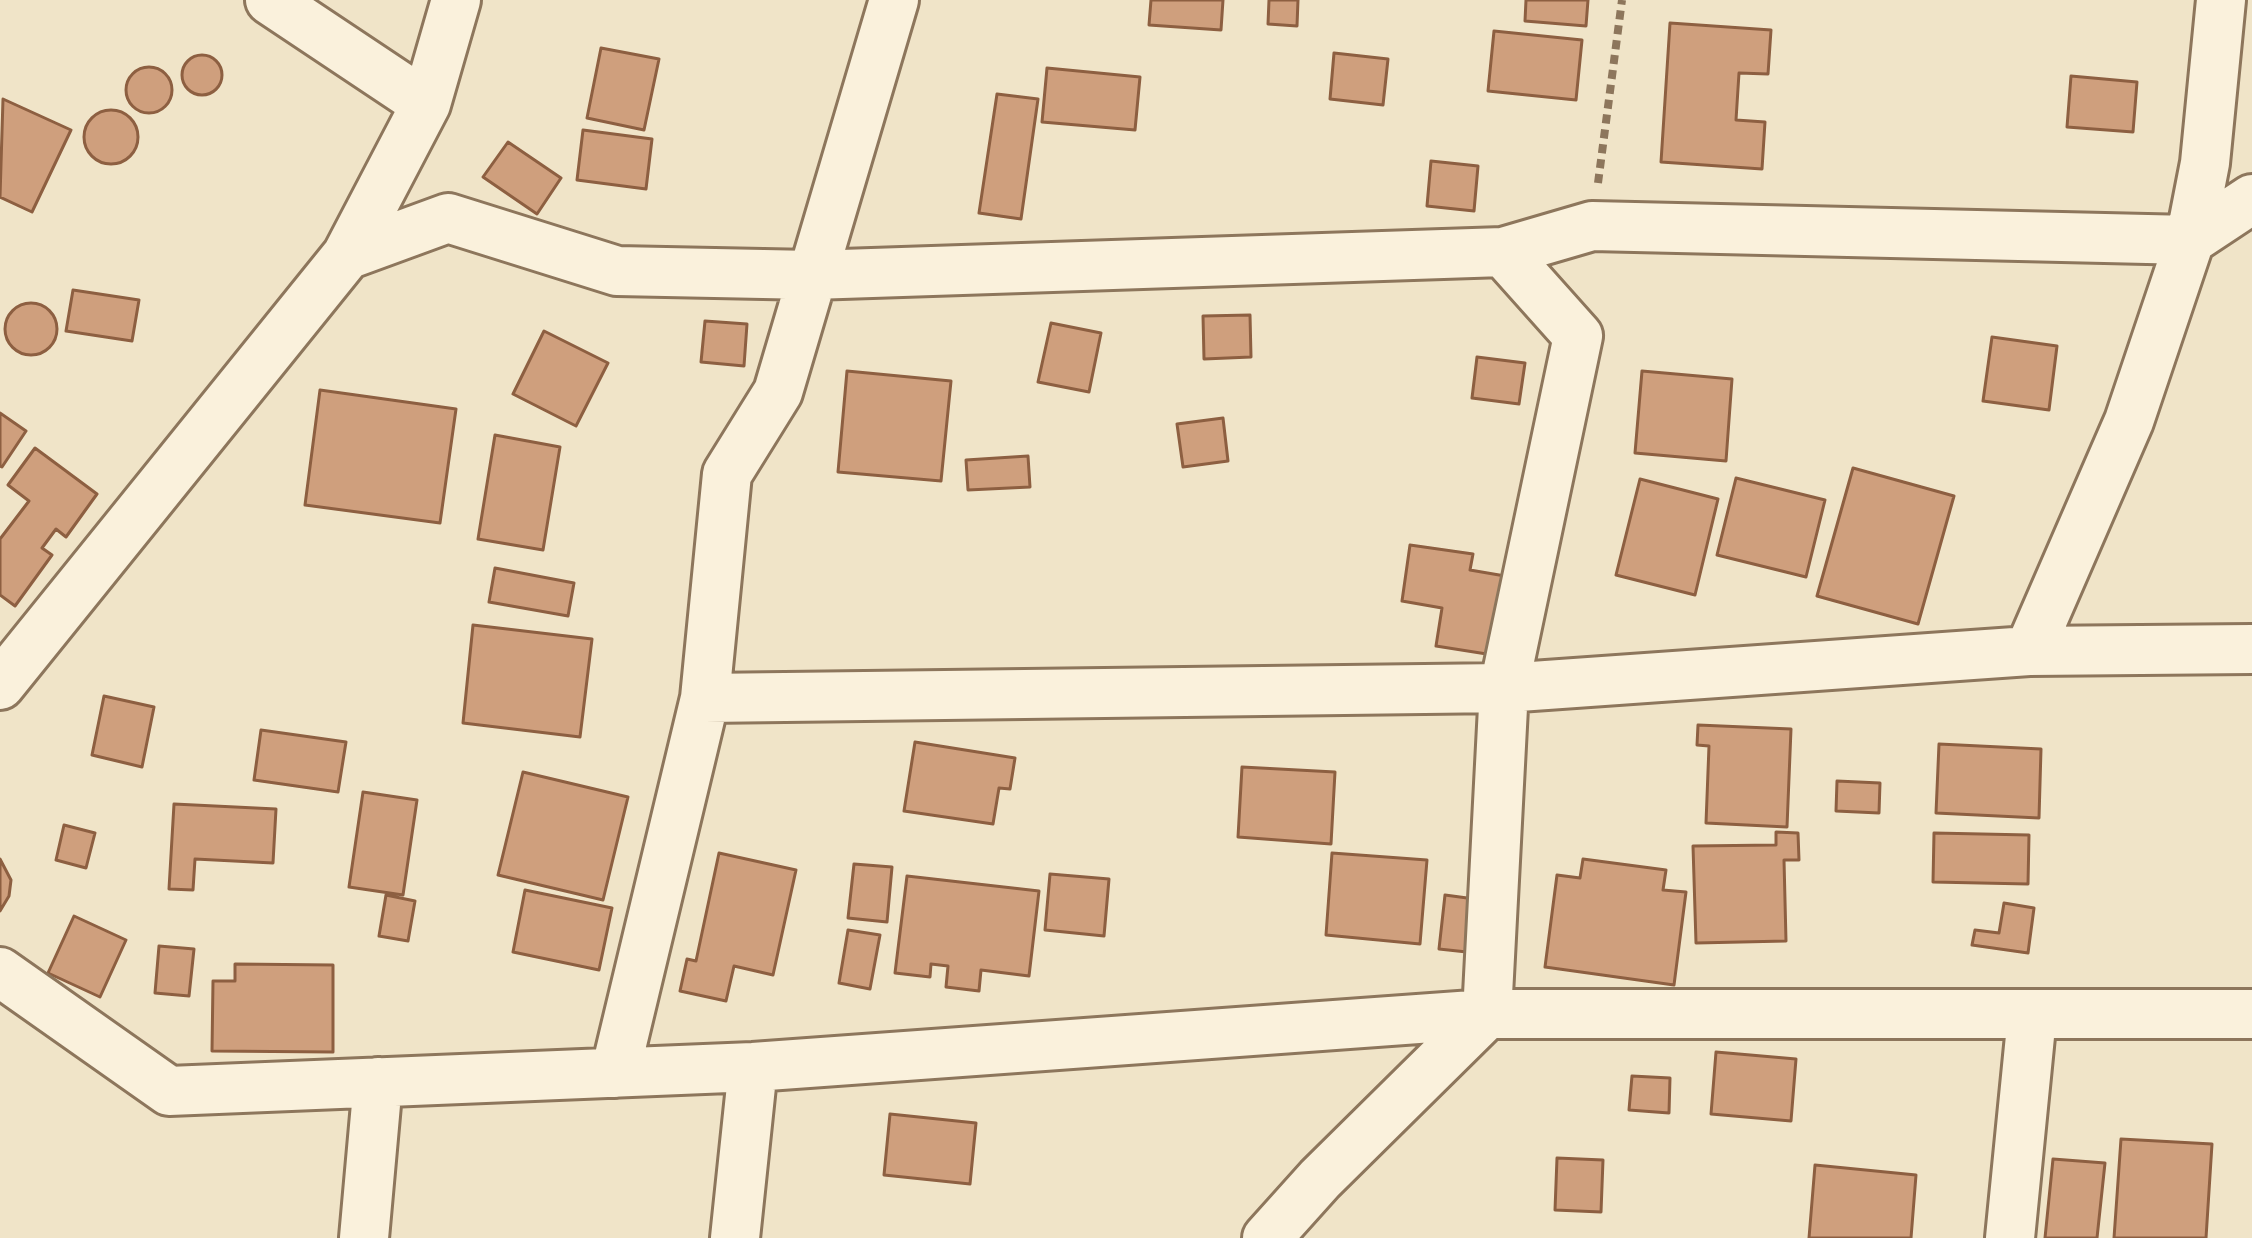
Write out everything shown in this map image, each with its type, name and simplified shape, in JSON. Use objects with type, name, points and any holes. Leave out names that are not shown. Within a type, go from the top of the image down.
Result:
[{"type":"street","points":[[270,0],[426,104]]},
{"type":"street","points":[[0,685],[347,255],[426,104],[455,0]]},
{"type":"street","points":[[615,1073],[705,698],[728,474],[778,392],[894,0]]},
{"type":"street","points":[[2029,651],[2129,421],[2190,240],[2206,163],[2221,0]]},
{"type":"street","points":[[347,255],[448,218],[617,271],[812,275],[1503,252],[1592,226],[2190,240],[2252,199]]},
{"type":"street","points":[[1267,1238],[1486,1014],[1504,688],[1578,336],[1503,252]]},
{"type":"street","points":[[705,698],[1504,688],[2029,651],[2252,649]]},
{"type":"street","points":[[0,972],[169,1091],[753,1067],[1486,1014],[2252,1014]]},
{"type":"street","points":[[2010,1238],[2032,1016]]},
{"type":"street","points":[[735,1238],[753,1067]]},
{"type":"street","points":[[364,1238],[379,1082]]},
{"type":"path","points":[[1592,226],[1622,0]]},
{"type":"building","points":[[1151,0],[1223,0],[1221,30],[1149,25]]},
{"type":"building","points":[[1269,0],[1298,0],[1297,26],[1268,24]]},
{"type":"building","points":[[1526,0],[1588,0],[1586,26],[1525,21]]},
{"type":"building","points":[[1670,23],[1771,30],[1768,74],[1739,73],[1736,120],[1765,122],[1762,169],[1661,162]]},
{"type":"building","points":[[1494,31],[1582,40],[1576,100],[1488,91]]},
{"type":"building","points":[[601,48],[659,59],[644,130],[587,118]]},
{"type":"building","points":[[1334,53],[1388,59],[1383,105],[1330,99]]},
{"type":"building","points":[[202,55],[216,61],[222,75],[216,89],[202,95],[188,89],[182,75],[188,61]]},
{"type":"building","points":[[149,67],[165,74],[172,90],[165,106],[149,113],[133,106],[126,90],[133,74]]},
{"type":"building","points":[[1047,68],[1140,77],[1135,130],[1042,122]]},
{"type":"building","points":[[2071,76],[2137,82],[2133,132],[2067,127]]},
{"type":"building","points":[[997,94],[1038,99],[1021,219],[979,213]]},
{"type":"building","points":[[3,99],[71,130],[32,212],[0,197]]},
{"type":"building","points":[[111,110],[130,118],[138,137],[130,156],[111,164],[92,156],[84,137],[92,118]]},
{"type":"building","points":[[583,130],[652,139],[646,189],[577,180]]},
{"type":"building","points":[[508,142],[561,178],[537,214],[483,177]]},
{"type":"building","points":[[1431,161],[1478,166],[1474,211],[1427,206]]},
{"type":"building","points":[[73,290],[139,300],[132,341],[66,331]]},
{"type":"building","points":[[31,303],[49,311],[57,329],[49,347],[31,355],[13,347],[5,329],[13,311]]},
{"type":"building","points":[[1250,315],[1251,357],[1204,359],[1203,316]]},
{"type":"building","points":[[705,321],[747,324],[744,366],[701,362]]},
{"type":"building","points":[[1051,323],[1101,333],[1089,392],[1038,382]]},
{"type":"building","points":[[544,331],[608,363],[576,426],[513,394]]},
{"type":"building","points":[[1992,337],[2057,346],[2049,410],[1983,401]]},
{"type":"building","points":[[1477,357],[1525,363],[1519,404],[1472,398]]},
{"type":"building","points":[[847,371],[951,381],[941,481],[838,472]]},
{"type":"building","points":[[1642,371],[1732,379],[1726,461],[1635,453]]},
{"type":"building","points":[[320,390],[456,409],[440,523],[305,505]]},
{"type":"building","points":[[0,413],[26,431],[2,467],[0,466]]},
{"type":"building","points":[[1223,418],[1228,461],[1183,467],[1177,424]]},
{"type":"building","points":[[495,435],[560,447],[543,550],[478,539]]},
{"type":"building","points":[[35,448],[97,494],[66,537],[56,529],[42,548],[52,555],[15,606],[0,595],[0,539],[29,501],[8,485]]},
{"type":"building","points":[[1028,456],[1030,487],[968,490],[966,460]]},
{"type":"building","points":[[1853,468],[1954,496],[1918,624],[1817,596]]},
{"type":"building","points":[[1736,478],[1825,500],[1806,577],[1717,555]]},
{"type":"building","points":[[1640,479],[1718,499],[1695,595],[1616,575]]},
{"type":"building","points":[[1410,545],[1473,554],[1470,570],[1505,576],[1493,655],[1436,646],[1442,608],[1402,601]]},
{"type":"building","points":[[495,568],[574,583],[568,616],[489,602]]},
{"type":"building","points":[[473,625],[592,639],[580,737],[463,723]]},
{"type":"building","points":[[104,696],[154,707],[142,767],[92,755]]},
{"type":"building","points":[[1698,725],[1791,729],[1787,827],[1706,823],[1709,746],[1697,745]]},
{"type":"building","points":[[261,730],[346,742],[338,792],[254,780]]},
{"type":"building","points":[[915,742],[1015,758],[1010,789],[999,788],[993,824],[904,811]]},
{"type":"building","points":[[1939,744],[2041,749],[2039,818],[1936,813]]},
{"type":"building","points":[[1242,767],[1335,772],[1331,844],[1238,837]]},
{"type":"building","points":[[523,772],[628,797],[603,900],[498,875]]},
{"type":"building","points":[[1837,781],[1880,783],[1879,813],[1836,811]]},
{"type":"building","points":[[363,792],[417,800],[403,895],[349,887]]},
{"type":"building","points":[[174,804],[276,809],[273,863],[195,859],[193,890],[169,889]]},
{"type":"building","points":[[64,825],[95,833],[86,868],[56,860]]},
{"type":"building","points":[[1776,832],[1798,833],[1799,860],[1784,860],[1786,941],[1696,943],[1693,846],[1776,845]]},
{"type":"building","points":[[1934,833],[2029,835],[2028,884],[1933,882]]},
{"type":"building","points":[[719,853],[796,870],[773,975],[734,966],[726,1001],[680,991],[687,959],[696,961]]},
{"type":"building","points":[[1332,853],[1427,860],[1420,944],[1326,935]]},
{"type":"building","points":[[0,859],[11,880],[0,911]]},
{"type":"building","points":[[1583,859],[1666,870],[1663,890],[1686,892],[1674,985],[1545,967],[1557,875],[1580,878]]},
{"type":"building","points":[[854,864],[892,867],[887,922],[848,918]]},
{"type":"building","points":[[1050,874],[1109,879],[1104,936],[1045,930]]},
{"type":"building","points":[[907,876],[1039,891],[1029,976],[981,970],[979,991],[946,987],[948,966],[931,964],[930,977],[895,973]]},
{"type":"building","points":[[525,890],[612,908],[599,970],[513,952]]},
{"type":"building","points":[[386,895],[415,901],[408,941],[379,936]]},
{"type":"building","points":[[1445,895],[1482,900],[1476,953],[1439,949]]},
{"type":"building","points":[[2004,903],[2034,908],[2028,953],[1972,945],[1975,930],[1999,933]]},
{"type":"building","points":[[74,916],[126,940],[100,997],[48,973]]},
{"type":"building","points":[[848,930],[880,935],[870,989],[839,983]]},
{"type":"building","points":[[159,946],[194,949],[189,996],[155,993]]},
{"type":"building","points":[[235,964],[333,965],[333,1052],[212,1051],[213,981],[235,981]]},
{"type":"building","points":[[1716,1052],[1796,1059],[1791,1121],[1711,1114]]},
{"type":"building","points":[[1632,1076],[1670,1078],[1669,1113],[1629,1110]]},
{"type":"building","points":[[890,1114],[976,1123],[970,1184],[884,1175]]},
{"type":"building","points":[[2121,1139],[2212,1144],[2206,1238],[2114,1238]]},
{"type":"building","points":[[1557,1158],[1603,1160],[1601,1212],[1555,1210]]},
{"type":"building","points":[[2053,1159],[2105,1163],[2097,1238],[2045,1238]]},
{"type":"building","points":[[1815,1165],[1916,1175],[1911,1238],[1809,1238]]}]
